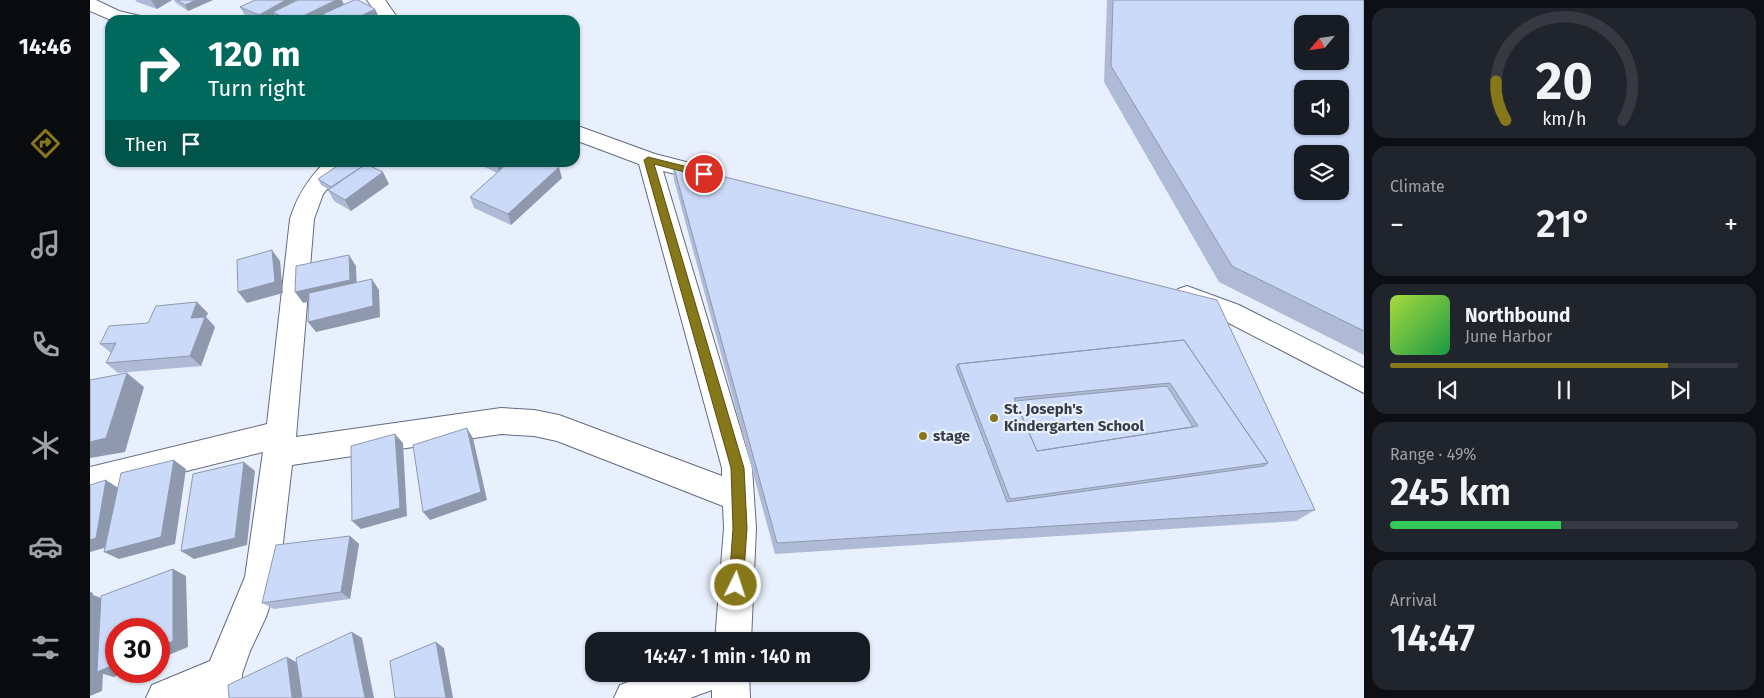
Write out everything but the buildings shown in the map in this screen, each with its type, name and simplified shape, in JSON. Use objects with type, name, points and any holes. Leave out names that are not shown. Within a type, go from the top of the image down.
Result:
[{"type":"street","points":[[376,0],[386,15]]},
{"type":"street","points":[[90,4],[113,15]]},
{"type":"street","points":[[90,25],[105,18]]},
{"type":"street","points":[[580,134],[648,160],[734,182]]},
{"type":"street","points":[[648,160],[738,468],[740,528],[734,632]]},
{"type":"street","points":[[165,698],[223,686],[234,645],[248,617],[262,577],[280,444],[304,208],[313,190],[334,167]]},
{"type":"street","points":[[1170,292],[1230,312],[1364,381]]},
{"type":"street","points":[[90,481],[280,444],[500,421],[534,423],[559,428],[740,497]]},
{"type":"street","points":[[633,698],[682,682]]},
{"type":"street","points":[[731,682],[731,698]]},
{"type":"place","name":"St. Joseph's Kindergarten School","points":[[994,418]]},
{"type":"place","name":"stage","points":[[923,436]]},
{"type":"route","points":[[704,174],[648,160],[738,468],[740,528],[736,585]]}]
